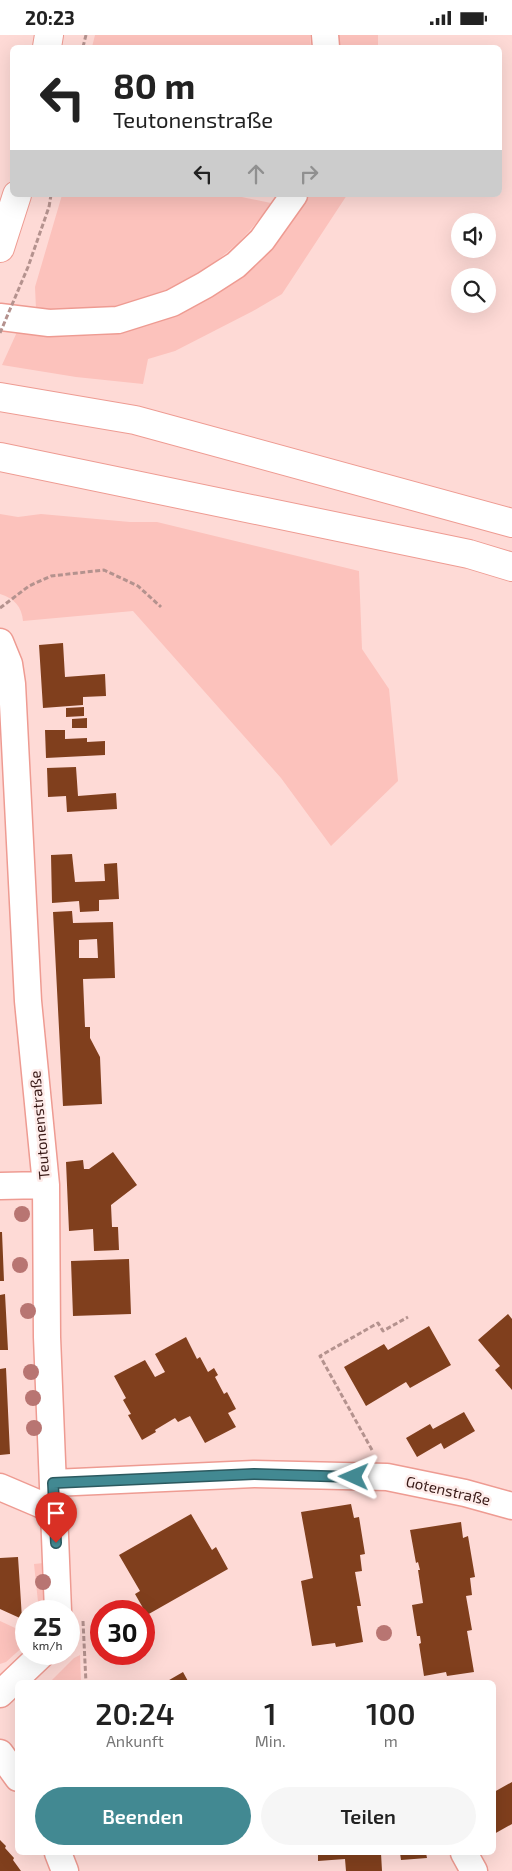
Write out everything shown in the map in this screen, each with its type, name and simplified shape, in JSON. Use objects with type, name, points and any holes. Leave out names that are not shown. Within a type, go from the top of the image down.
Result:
[{"type":"main road","points":[[0,248],[17,197]]},
{"type":"main road","points":[[0,397],[135,420],[512,523]]},
{"type":"main road","points":[[0,457],[469,554],[512,567]]},
{"type":"street","points":[[0,317],[49,323],[118,320],[172,303],[236,265],[262,240],[293,197]]},
{"type":"street","name":"Teutonenstraße","points":[[0,642],[9,664],[12,685],[28,1001],[46,1185],[47,1337],[58,1600]]},
{"type":"street","points":[[0,1186],[46,1185]]},
{"type":"street","name":"Gotenstraße","points":[[53,1483],[254,1474],[387,1477],[465,1493],[512,1506]]},
{"type":"street","points":[[0,1487],[54,1510]]},
{"type":"street","points":[[0,1694],[30,1665]]},
{"type":"street","points":[[0,1753],[15,1774]]},
{"type":"street","points":[[59,1855],[65,1871]]},
{"type":"street","points":[[465,1855],[474,1871]]},
{"type":"path","points":[[0,333],[28,267],[52,197]]},
{"type":"path","points":[[0,608],[29,586],[51,575],[104,570],[138,586],[161,607]]},
{"type":"path","points":[[387,1477],[320,1356],[378,1323],[383,1331],[408,1317]]},
{"type":"shaded area","points":[[95,35],[310,35],[311,45],[92,45]]},
{"type":"shaded area","points":[[339,35],[378,35],[378,45],[339,45]]},
{"type":"shaded area","points":[[61,197],[242,197],[271,203],[237,243],[216,261],[170,289],[145,299],[120,306],[94,310],[36,309],[35,287]]},
{"type":"shaded area","points":[[303,197],[346,197],[282,294],[175,351],[148,359],[143,384],[76,377],[2,365],[17,332],[57,337],[108,335],[155,323],[213,295]]},
{"type":"shaded area","points":[[0,514],[18,517],[41,514],[130,522],[157,522],[359,571],[362,649],[389,689],[398,781],[331,846],[281,778],[133,611],[23,621],[19,607],[9,598],[0,594]]},
{"type":"shaded area","points":[[44,1563],[46,1600],[38,1600],[34,1564]]},
{"type":"shaded area","points":[[0,1621],[15,1628],[15,1654],[6,1662],[0,1664]]},
{"type":"shaded area","points":[[80,1655],[81,1680],[52,1680],[67,1665],[80,1665]]},
{"type":"building","points":[[63,643],[65,677],[105,674],[106,696],[83,697],[83,705],[43,708],[39,645]]},
{"type":"building","points":[[84,707],[84,716],[66,717],[66,708]]},
{"type":"building","points":[[87,718],[87,728],[72,728],[72,719]]},
{"type":"building","points":[[45,730],[65,730],[65,739],[87,738],[87,742],[105,741],[105,755],[46,758]]},
{"type":"building","points":[[76,767],[78,796],[116,793],[117,809],[67,812],[66,796],[48,797],[47,768]]},
{"type":"building","points":[[72,854],[75,882],[105,881],[104,864],[117,863],[119,899],[99,900],[99,911],[80,912],[79,901],[52,903],[51,855]]},
{"type":"building","points":[[72,911],[73,923],[113,922],[115,978],[83,979],[85,1027],[90,1027],[90,1038],[100,1057],[102,1104],[63,1106],[53,912]],"holes":[[[97,939],[98,958],[79,958],[79,940]]]},
{"type":"building","points":[[113,1152],[137,1185],[111,1205],[112,1227],[118,1227],[119,1250],[94,1251],[93,1229],[69,1231],[66,1162],[83,1160],[84,1169],[89,1169]]},
{"type":"building","points":[[0,1232],[2,1232],[4,1281],[0,1281]]},
{"type":"building","points":[[129,1259],[131,1314],[73,1316],[71,1261]]},
{"type":"building","points":[[5,1294],[8,1350],[0,1350],[0,1295]]},
{"type":"building","points":[[508,1314],[512,1319],[512,1390],[495,1370],[500,1366],[478,1340]]},
{"type":"building","points":[[429,1326],[451,1365],[410,1388],[406,1382],[366,1406],[344,1367],[384,1344],[388,1350]]},
{"type":"building","points":[[186,1337],[197,1359],[200,1357],[208,1372],[214,1368],[218,1375],[215,1377],[224,1394],[227,1392],[236,1409],[228,1413],[236,1427],[205,1443],[190,1416],[178,1422],[175,1418],[142,1440],[128,1415],[131,1414],[123,1400],[126,1398],[114,1376],[145,1360],[155,1377],[165,1372],[155,1354]]},
{"type":"building","points":[[6,1368],[10,1454],[0,1455],[0,1369]]},
{"type":"building","points":[[464,1412],[475,1431],[444,1449],[441,1443],[417,1457],[406,1438],[430,1424],[433,1429]]},
{"type":"building","points":[[351,1504],[354,1518],[359,1517],[365,1554],[360,1555],[362,1571],[355,1572],[361,1606],[357,1606],[363,1642],[336,1647],[335,1643],[312,1646],[301,1581],[313,1578],[301,1512]]},
{"type":"building","points":[[191,1514],[212,1550],[216,1547],[228,1569],[155,1610],[155,1600],[138,1600],[135,1594],[140,1591],[119,1555]]},
{"type":"building","points":[[461,1522],[463,1538],[468,1536],[475,1577],[470,1578],[472,1595],[466,1596],[472,1630],[467,1631],[474,1672],[447,1676],[446,1672],[424,1676],[419,1644],[421,1643],[420,1636],[417,1636],[412,1605],[423,1603],[418,1570],[420,1570],[418,1562],[416,1563],[410,1530]]},
{"type":"building","points":[[18,1557],[21,1600],[15,1600],[15,1616],[0,1609],[0,1558]]},
{"type":"building","points":[[183,1672],[187,1680],[169,1680]]},
{"type":"building","points":[[512,1782],[512,1824],[496,1833],[496,1791]]},
{"type":"building","points":[[0,1840],[6,1846],[5,1848],[14,1858],[13,1860],[21,1871],[0,1871]]},
{"type":"building","points":[[318,1855],[381,1855],[382,1871],[346,1871],[345,1859],[318,1861]]},
{"type":"building","points":[[400,1855],[426,1855],[427,1858],[401,1860]]},
{"type":"route","points":[[56,1543],[53,1483],[254,1474],[354,1477]]}]
